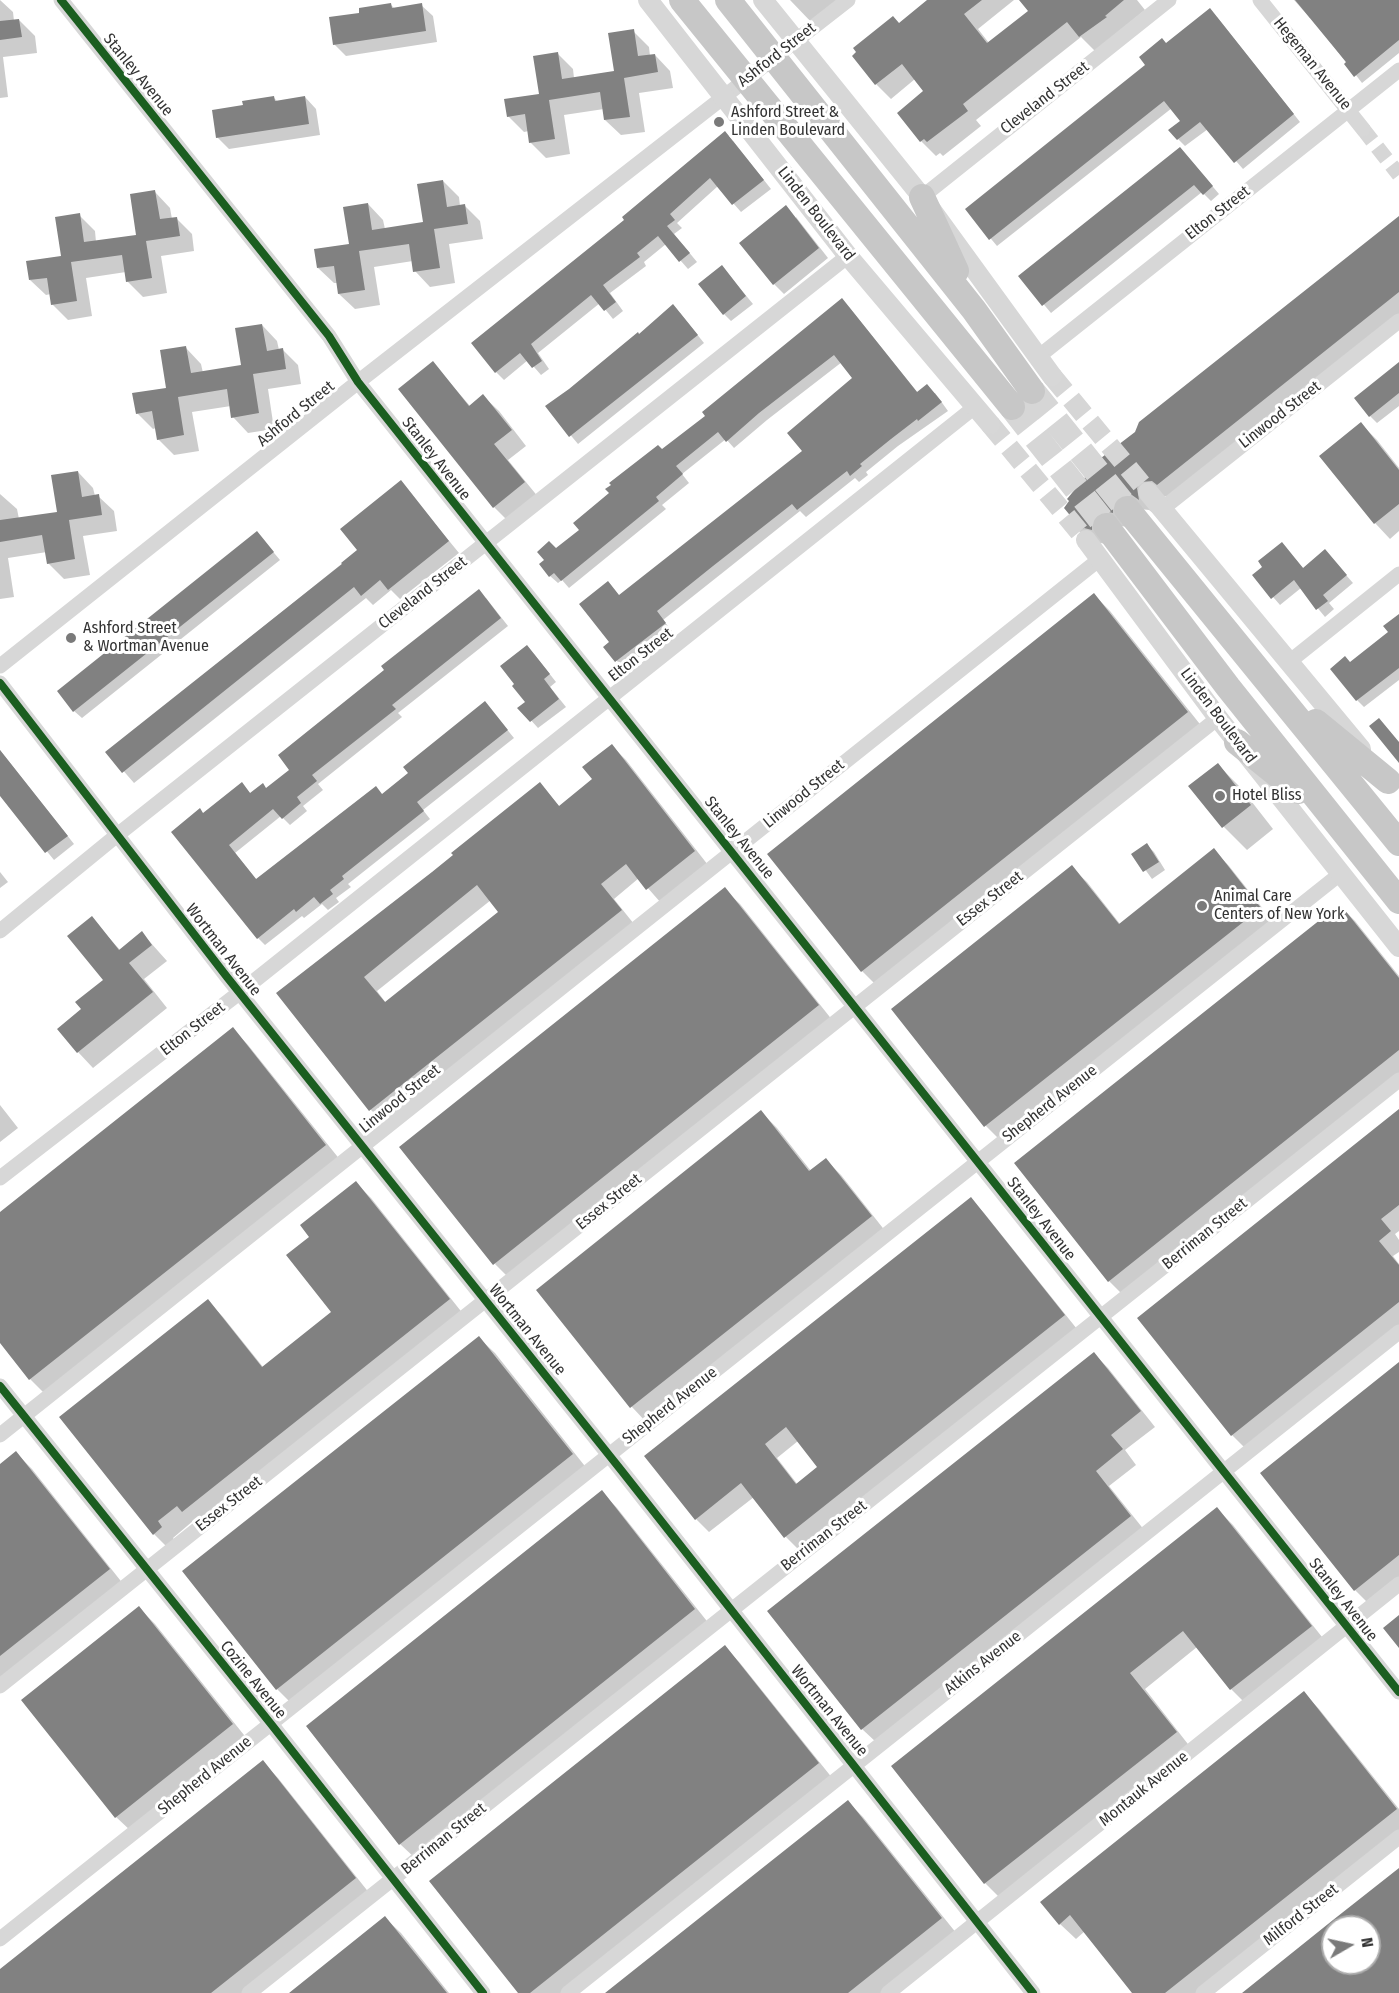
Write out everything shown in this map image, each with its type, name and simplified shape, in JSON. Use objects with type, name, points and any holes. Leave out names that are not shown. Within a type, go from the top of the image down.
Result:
[{"type":"highway","name":"Linden Boulevard","points":[[682,0],[1012,407]]},
{"type":"highway","points":[[728,0],[974,310],[1042,384]]},
{"type":"highway","points":[[921,197],[974,310]]},
{"type":"highway","points":[[1127,509],[1399,843]]},
{"type":"highway","name":"Linden Boulevard","points":[[1096,533],[1228,687],[1399,901]]},
{"type":"highway","points":[[1276,690],[1393,787]]},
{"type":"highway","points":[[1237,742],[1336,821]]},
{"type":"street","name":"Stanley Avenue","points":[[61,0],[329,336],[358,382],[1399,1692]]},
{"type":"street","name":"Linden Boulevard","points":[[648,0],[848,256],[990,424]]},
{"type":"street","points":[[764,0],[921,197],[1038,357],[1042,384]]},
{"type":"street","name":"Ashford Street","points":[[0,666],[358,382],[848,0]]},
{"type":"street","name":"Cleveland Street","points":[[921,197],[1169,0]]},
{"type":"street","name":"Hegeman Avenue","points":[[1260,0],[1363,129]]},
{"type":"street","name":"Elton Street","points":[[1038,357],[1399,70]]},
{"type":"street","name":"Cleveland Street","points":[[0,931],[116,836],[848,256]]},
{"type":"street","name":"Linwood Street","points":[[1162,509],[1399,321]]},
{"type":"street","name":"Elton Street","points":[[0,1178],[239,993],[976,406]]},
{"type":"street","points":[[1149,492],[1393,787]]},
{"type":"street","name":"Linden Boulevard","points":[[1096,533],[1101,558],[1218,718],[1399,947]]},
{"type":"street","name":"Linwood Street","points":[[0,1435],[1101,558]]},
{"type":"street","points":[[1288,662],[1399,574]]},
{"type":"street","name":"Wortman Avenue","points":[[0,683],[239,993],[486,1300],[1033,1993]]},
{"type":"street","name":"Essex Street","points":[[0,1686],[1218,718]]},
{"type":"street","name":"Shepherd Avenue","points":[[0,1939],[1340,874]]},
{"type":"street","name":"Berriman Street","points":[[249,1993],[1399,1080]]},
{"type":"street","name":"Atkins Avenue","points":[[568,1993],[1399,1332]]},
{"type":"street","name":"Cozine Avenue","points":[[0,1386],[483,1993]]},
{"type":"street","name":"Montauk Avenue","points":[[888,1993],[1399,1584]]},
{"type":"street","name":"Milford Street","points":[[1203,1993],[1399,1837]]},
{"type":"building","points":[[927,0],[982,0],[964,14],[987,43],[1028,11],[1019,0],[1124,0],[1105,16],[1107,17],[1079,37],[1067,22],[963,104],[968,111],[927,142],[924,139],[920,142],[897,113],[923,91],[902,64],[875,85],[852,56],[856,52],[853,48],[893,16],[899,23]]},
{"type":"building","points":[[1295,0],[1399,0],[1399,40],[1354,77],[1344,64],[1346,62]]},
{"type":"building","points":[[391,3],[392,8],[422,3],[426,31],[333,45],[329,17],[359,13],[359,8]]},
{"type":"building","points":[[1210,8],[1294,114],[1234,163],[1200,122],[1177,140],[1168,130],[1180,121],[1164,101],[989,240],[965,209],[1145,65],[1139,57],[1162,38],[1166,43]]},
{"type":"building","points":[[19,19],[22,37],[0,40],[0,21]]},
{"type":"building","points":[[634,29],[638,56],[655,54],[658,72],[624,78],[630,117],[604,120],[600,92],[549,100],[555,139],[529,143],[525,114],[507,117],[504,99],[539,94],[533,56],[558,52],[562,79],[614,71],[608,33]]},
{"type":"building","points":[[274,96],[275,101],[305,96],[309,124],[216,138],[212,110],[243,105],[242,101]]},
{"type":"building","points":[[725,131],[764,180],[732,205],[710,178],[670,214],[675,220],[667,226],[690,253],[679,262],[658,236],[637,253],[640,257],[603,285],[616,302],[604,311],[591,295],[531,344],[542,361],[532,368],[520,353],[495,373],[471,343],[624,220],[622,217]]},
{"type":"building","points":[[1180,147],[1213,186],[1203,195],[1194,185],[1042,306],[1018,276]]},
{"type":"building","points":[[443,180],[447,207],[465,204],[468,224],[434,229],[440,268],[413,272],[409,244],[359,251],[365,290],[338,294],[334,266],[317,268],[314,249],[349,244],[343,207],[368,203],[372,230],[423,222],[417,184]]},
{"type":"building","points":[[155,190],[160,219],[177,217],[180,236],[146,241],[152,278],[126,282],[122,255],[71,262],[77,301],[51,305],[47,278],[29,280],[26,261],[61,256],[55,217],[80,213],[84,242],[136,235],[130,194]]},
{"type":"building","points":[[786,205],[819,248],[773,285],[739,243]]},
{"type":"building","points":[[1399,216],[1399,292],[1157,485],[1152,481],[1141,482],[1137,488],[1139,500],[1132,495],[1124,494],[1118,497],[1113,504],[1113,513],[1105,511],[1097,514],[1092,521],[1092,530],[1084,528],[1077,532],[1069,521],[1073,519],[1064,508],[1069,501],[1067,499],[1101,458],[1135,432],[1139,422]]},
{"type":"building","points":[[722,265],[746,296],[723,315],[698,284]]},
{"type":"building","points":[[842,298],[917,392],[927,384],[942,402],[891,439],[860,464],[862,466],[850,476],[847,471],[797,510],[792,504],[713,566],[657,611],[666,623],[615,662],[603,647],[609,642],[579,604],[608,581],[619,595],[802,451],[787,433],[852,378],[834,355],[759,413],[726,442],[718,432],[676,466],[683,474],[656,497],[659,501],[561,581],[554,573],[549,577],[539,564],[544,560],[537,552],[549,541],[556,548],[579,530],[573,523],[609,493],[605,489],[611,485],[609,483],[658,445],[662,449],[705,416],[702,412]]},
{"type":"building","points":[[673,304],[698,335],[569,437],[545,406],[638,332],[639,334]]},
{"type":"building","points":[[262,324],[267,351],[283,348],[286,369],[253,374],[259,413],[231,418],[227,389],[178,397],[184,435],[157,440],[152,411],[136,414],[132,393],[166,388],[160,350],[186,346],[191,373],[241,365],[235,328]]},
{"type":"building","points":[[433,361],[469,406],[483,394],[512,430],[494,444],[525,482],[493,508],[398,389]]},
{"type":"building","points":[[1399,362],[1399,393],[1369,417],[1354,398]]},
{"type":"building","points":[[1361,422],[1399,470],[1399,504],[1374,524],[1319,456]]},
{"type":"building","points":[[78,471],[82,497],[99,494],[102,515],[69,520],[75,559],[47,564],[42,535],[0,542],[0,520],[57,512],[51,475]]},
{"type":"building","points":[[401,480],[449,541],[388,590],[380,580],[361,596],[354,587],[122,773],[105,752],[342,564],[357,550],[340,529]]},
{"type":"building","points":[[257,531],[274,552],[73,712],[57,691]]},
{"type":"building","points":[[1282,542],[1303,568],[1325,549],[1347,575],[1323,595],[1328,601],[1316,610],[1294,580],[1271,599],[1252,575],[1262,567],[1258,561]]},
{"type":"building","points":[[479,589],[501,618],[392,705],[396,709],[312,775],[317,781],[297,797],[301,803],[282,819],[273,809],[229,845],[256,879],[376,786],[382,794],[408,773],[403,767],[485,701],[508,730],[417,802],[424,811],[342,876],[344,879],[330,890],[333,894],[320,904],[314,897],[296,912],[294,909],[257,939],[171,832],[200,808],[203,813],[242,782],[250,793],[263,783],[266,788],[289,770],[278,755],[384,670],[381,666]]},
{"type":"building","points":[[1094,593],[1188,712],[861,972],[767,854]]},
{"type":"building","points":[[1399,614],[1399,668],[1356,701],[1330,669],[1345,656],[1350,662],[1388,632],[1383,626]]},
{"type":"building","points":[[527,645],[550,674],[544,679],[559,699],[530,722],[517,708],[525,702],[500,666]]},
{"type":"building","points":[[1379,718],[1399,742],[1399,763],[1369,726]]},
{"type":"building","points":[[612,744],[695,851],[646,890],[626,864],[601,884],[622,910],[369,1111],[276,993],[432,872],[453,855],[451,853],[540,782],[559,806],[592,779],[582,767]],"holes":[[[477,885],[498,912],[385,1002],[364,977]]]},
{"type":"building","points":[[0,750],[68,836],[45,853],[0,796]]},
{"type":"building","name":"Hotel Bliss","points":[[1218,763],[1251,805],[1222,828],[1188,786]]},
{"type":"building","points":[[1147,843],[1159,862],[1143,872],[1131,854]]},
{"type":"building","points":[[1214,848],[1261,908],[984,1127],[891,1009],[1072,865],[1119,924]]},
{"type":"building","points":[[725,887],[819,1005],[493,1265],[399,1147]]},
{"type":"building","points":[[1340,904],[1399,978],[1399,1050],[1108,1282],[1014,1163]]},
{"type":"building","points":[[92,916],[119,950],[142,931],[152,945],[129,963],[153,992],[77,1053],[57,1029],[81,1009],[75,1002],[103,980],[67,936]]},
{"type":"building","points":[[233,1027],[326,1145],[29,1380],[0,1343],[0,1212]]},
{"type":"building","points":[[1399,1109],[1399,1205],[1381,1219],[1391,1231],[1379,1241],[1399,1265],[1399,1302],[1231,1436],[1137,1318]]},
{"type":"building","points":[[761,1110],[809,1171],[826,1158],[872,1216],[630,1408],[536,1290]]},
{"type":"building","points":[[356,1181],[450,1299],[182,1512],[177,1506],[158,1521],[162,1527],[153,1535],[59,1417],[208,1299],[262,1367],[331,1312],[286,1255],[309,1237],[300,1225]]},
{"type":"building","points":[[971,1197],[1065,1315],[784,1538],[741,1483],[695,1520],[644,1456]],"holes":[[[786,1427],[817,1467],[796,1484],[765,1444]]]},
{"type":"building","points":[[479,1336],[573,1454],[276,1690],[182,1571]]},
{"type":"building","points":[[1094,1352],[1141,1411],[1111,1435],[1123,1449],[1096,1471],[1131,1516],[861,1730],[767,1611]]},
{"type":"building","points":[[1399,1362],[1399,1555],[1354,1591],[1260,1473]]},
{"type":"building","points":[[16,1451],[110,1569],[0,1656],[0,1464]]},
{"type":"building","points":[[602,1490],[695,1609],[399,1845],[306,1726]]},
{"type":"building","points":[[1217,1507],[1312,1626],[1230,1690],[1183,1631],[1130,1673],[1177,1732],[984,1884],[891,1766]]},
{"type":"building","points":[[139,1606],[233,1724],[115,1818],[21,1700]]},
{"type":"building","points":[[1399,1615],[1399,1648],[1383,1628]]},
{"type":"building","points":[[725,1645],[819,1763],[530,1993],[518,1993],[429,1881]]},
{"type":"building","points":[[1304,1691],[1397,1809],[1165,1993],[1132,1993],[1070,1915],[1059,1925],[1040,1902]]},
{"type":"building","points":[[263,1760],[356,1878],[211,1993],[0,1993],[0,1969]]},
{"type":"building","points":[[848,1800],[942,1918],[848,1993],[605,1993]]},
{"type":"building","points":[[1399,1868],[1399,1993],[1242,1993],[1321,1930],[1321,1975],[1381,1975],[1381,1915],[1340,1915]]},
{"type":"building","points":[[385,1916],[447,1993],[289,1993]]},
{"type":"tunnel","points":[[1363,129],[1399,175]]},
{"type":"tunnel","points":[[1052,376],[1148,492]]},
{"type":"tunnel","points":[[1032,391],[1127,509]]},
{"type":"tunnel","points":[[1012,407],[1106,526]]},
{"type":"tunnel","points":[[990,424],[1086,540]]},
{"type":"cycle path","points":[[61,0],[329,336],[358,382],[1399,1692]]},
{"type":"cycle path","points":[[0,683],[227,977],[621,1470],[1033,1993]]},
{"type":"cycle path","points":[[0,1386],[483,1993]]},
{"type":"place","name":"Ashford Street & Linden Boulevard","points":[[719,122]]},
{"type":"place","name":"Ashford Street & Wortman Avenue","points":[[71,638]]},
{"type":"place","name":"Hotel Bliss","points":[[1220,796]]},
{"type":"place","name":"Animal Care Centers of New York","points":[[1202,906]]}]
